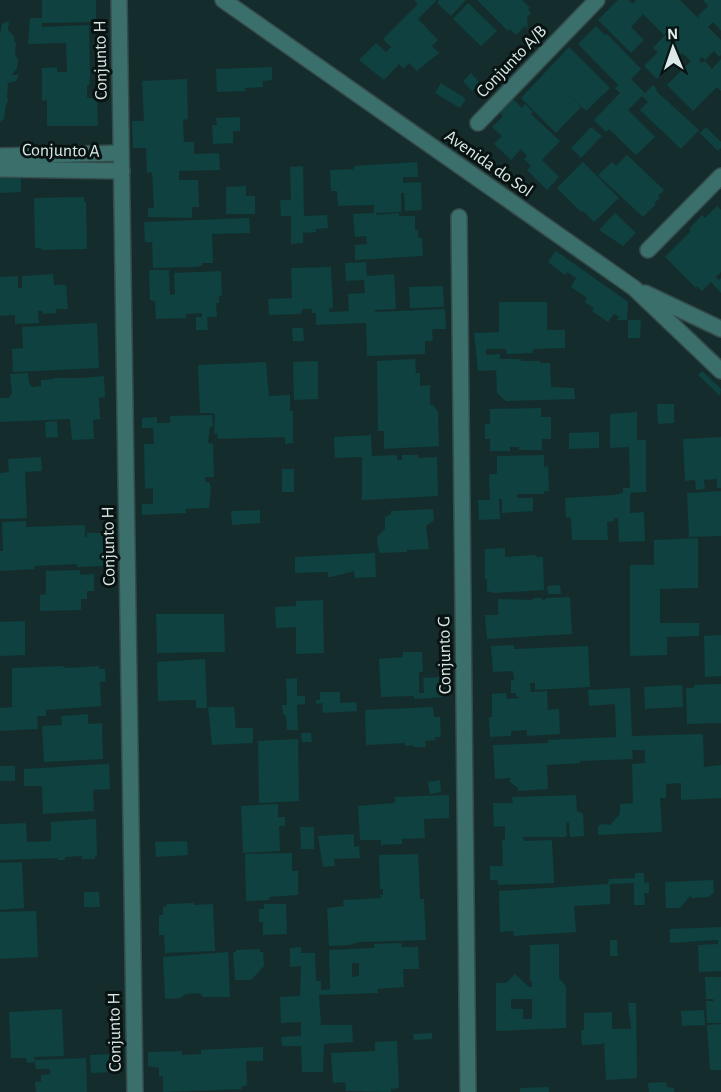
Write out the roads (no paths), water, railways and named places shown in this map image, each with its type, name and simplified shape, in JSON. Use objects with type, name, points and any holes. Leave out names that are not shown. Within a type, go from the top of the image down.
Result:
[{"type":"street","name":"Conjunto H","points":[[119,0],[135,1092]]},
{"type":"street","name":"Avenida do Sol","points":[[223,0],[634,288],[718,361]]},
{"type":"street","points":[[245,16],[250,0]]},
{"type":"street","name":"Conjunto A/B","points":[[478,123],[597,0]]},
{"type":"street","name":"Conjunto A","points":[[0,156],[121,153]]},
{"type":"street","name":"Conjunto A","points":[[0,169],[122,171]]},
{"type":"street","points":[[648,250],[721,176]]},
{"type":"street","name":"Conjunto G","points":[[459,217],[468,1092]]},
{"type":"street","points":[[634,288],[721,329]]}]
